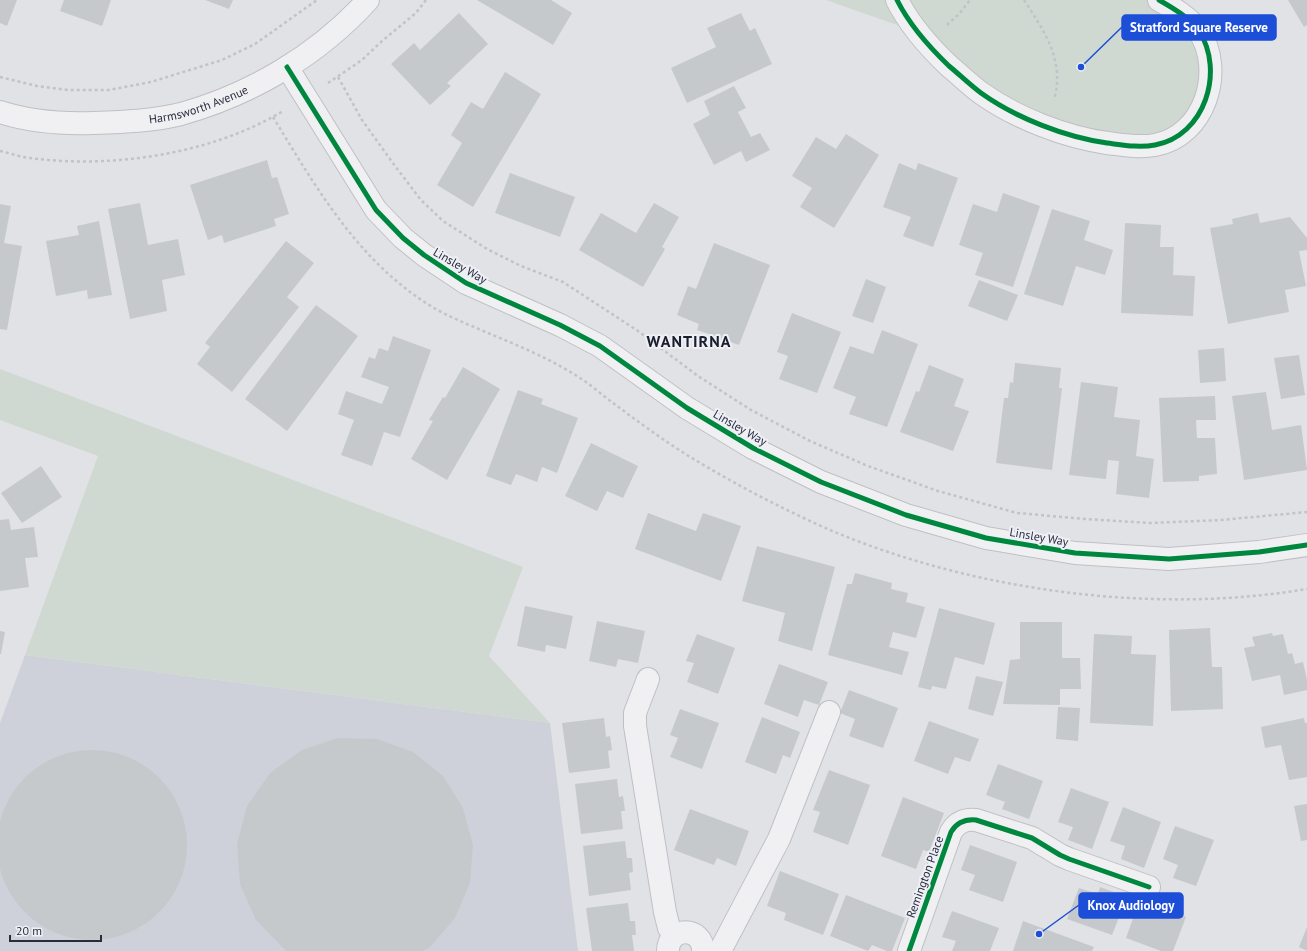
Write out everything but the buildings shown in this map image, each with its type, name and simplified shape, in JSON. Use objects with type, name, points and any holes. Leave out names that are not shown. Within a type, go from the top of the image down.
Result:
[{"type":"street","name":"Harmsworth Avenue","points":[[0,112],[35,120],[68,124],[140,120],[180,114],[232,96],[274,76],[325,40],[353,16],[368,0]]},
{"type":"street","points":[[897,0],[910,23],[925,42],[982,94],[1022,116],[1075,137],[1097,142],[1136,147],[1156,145],[1171,140],[1183,132],[1193,123],[1201,111],[1210,85],[1210,61],[1206,44],[1198,30],[1186,18],[1159,0]]},
{"type":"street","name":"Linsley Way","points":[[287,67],[376,210],[403,238],[424,255],[466,283],[560,325],[600,346],[687,408],[753,448],[821,482],[906,515],[986,538],[1075,553],[1169,559],[1263,552],[1307,545]]},
{"type":"street","points":[[648,679],[635,713],[634,726],[671,944]]},
{"type":"street","points":[[720,951],[779,839],[829,712]]},
{"type":"street","name":"Remington Place","points":[[909,951],[951,832],[954,826],[968,819],[976,820],[1032,838],[1069,859],[1149,887]]},
{"type":"street","points":[[671,944],[683,932],[693,934],[698,936],[703,945],[703,951]]},
{"type":"path","points":[[0,76],[37,86],[68,90],[109,90],[152,82],[222,60],[255,44],[318,0]]},
{"type":"path","points":[[328,83],[362,60],[382,41],[416,14],[426,0]]},
{"type":"path","points":[[925,42],[959,14],[970,0]]},
{"type":"path","points":[[1024,0],[1043,29],[1054,53],[1057,66],[1058,88],[1044,126]]},
{"type":"path","points":[[338,77],[362,120],[395,166],[421,200],[443,221],[487,249],[521,266],[563,282],[638,331],[698,376],[751,410],[810,441],[868,466],[938,491],[1017,513],[1150,523],[1221,520],[1307,512]]},
{"type":"shaded area","points":[[826,0],[1159,0],[1186,18],[1211,74],[1171,139],[1045,126],[917,32]]},
{"type":"shaded area","points":[[0,369],[523,567],[489,656],[550,723],[25,655],[98,456],[0,420]]},
{"type":"shaded area","points":[[25,655],[550,723],[578,951],[0,951],[0,723]]},
{"type":"cycle path","points":[[897,0],[914,27],[934,51],[973,87],[995,102],[1025,118],[1058,131],[1091,140],[1131,146],[1155,145],[1172,139],[1187,129],[1198,116],[1206,100],[1210,82],[1210,64],[1207,47],[1199,31],[1186,18],[1159,0]]},
{"type":"cycle path","points":[[287,67],[376,210],[403,238],[424,255],[466,283],[560,325],[600,346],[687,408],[753,448],[821,482],[906,515],[986,538],[1075,553],[1169,559],[1259,552],[1307,545]]},
{"type":"cycle path","points":[[909,951],[951,832],[956,826],[968,820],[976,820],[1032,838],[1069,859],[1149,887]]},
{"type":"place","name":"Stratford Square Reserve","points":[[1081,67]]},
{"type":"place","name":"Knox Audiology","points":[[1039,934]]},
{"type":"district","name":"WANTIRNA","points":[[689,341]]}]
